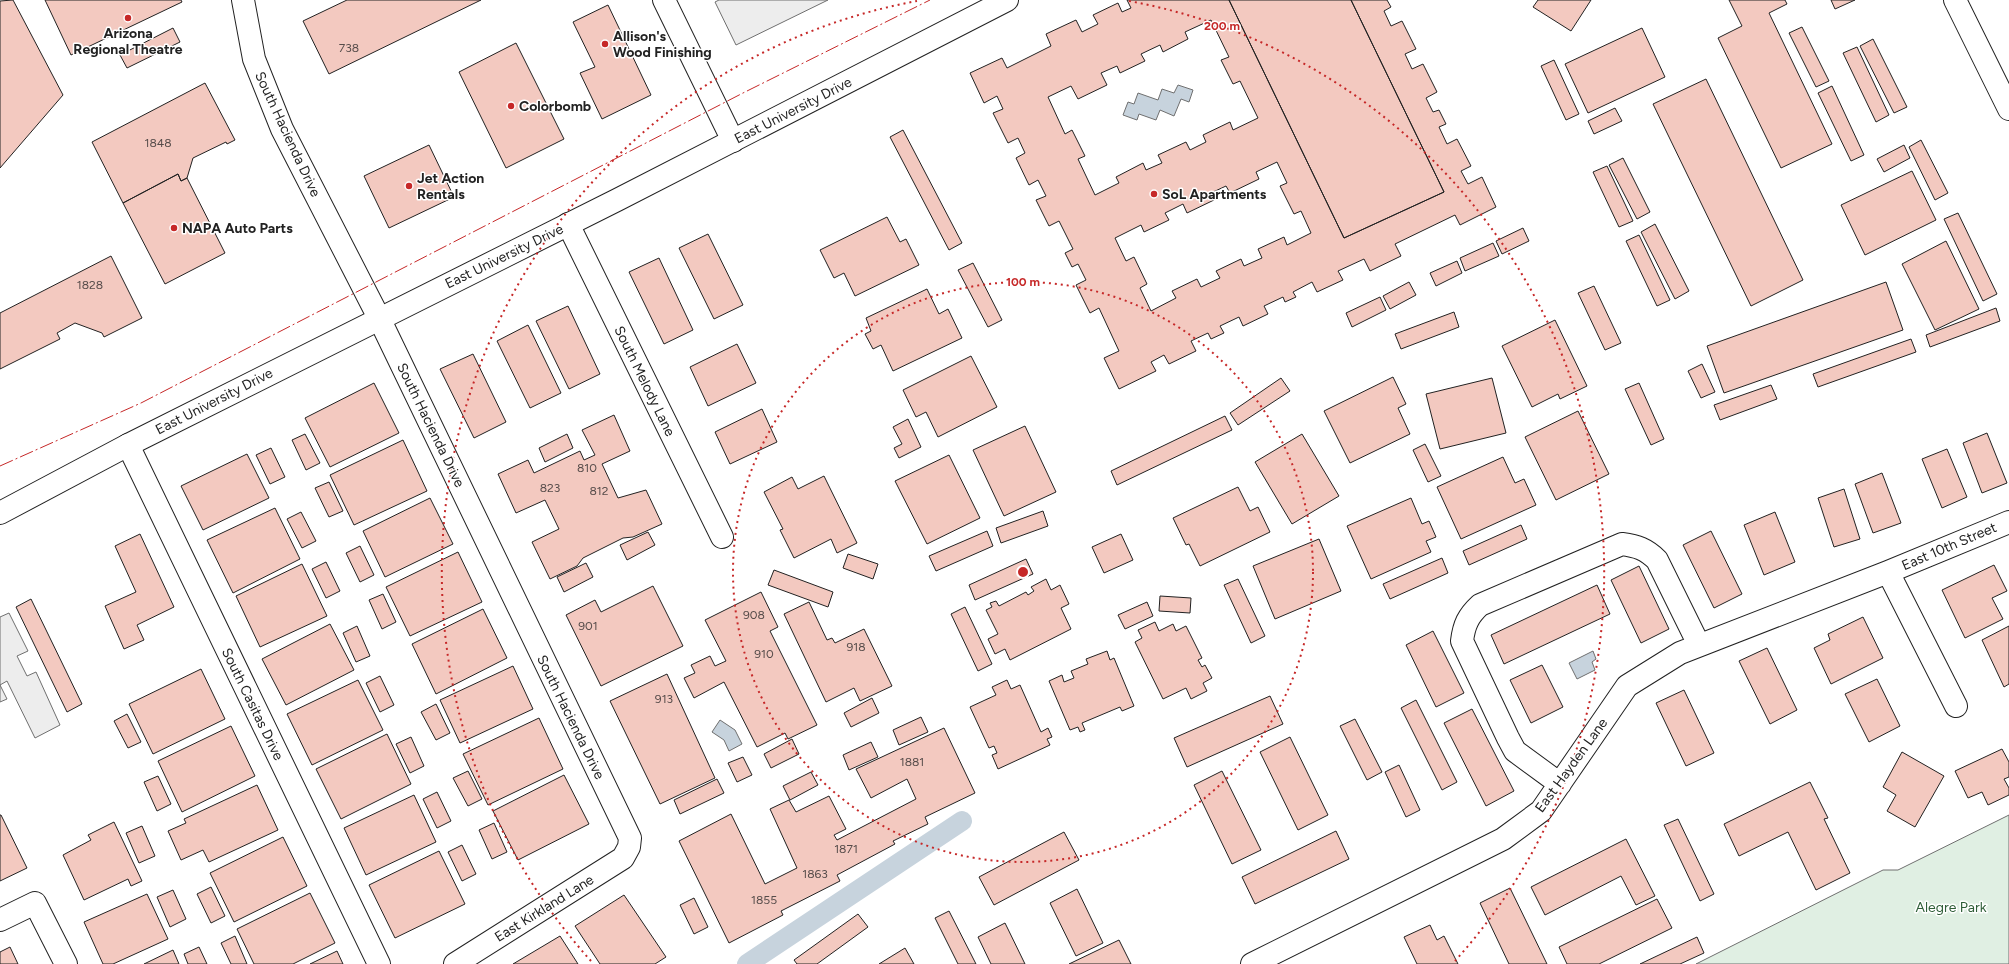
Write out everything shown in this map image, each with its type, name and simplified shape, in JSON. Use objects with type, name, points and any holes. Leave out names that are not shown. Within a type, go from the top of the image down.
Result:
[{"type":"street","name":"South Hacienda Drive","points":[[243,0],[254,59],[282,128],[379,318],[630,838],[629,847]]},
{"type":"street","points":[[664,0],[733,141]]},
{"type":"street","name":"East University Drive","points":[[0,513],[128,445],[733,141],[1007,0]]},
{"type":"street","points":[[1955,0],[2009,110]]},
{"type":"street","name":"South Melody Lane","points":[[568,224],[722,537]]},
{"type":"street","name":"South Casitas Drive","points":[[128,445],[379,964]]},
{"type":"street","name":"East 10th Street","points":[[1888,572],[2009,522]]},
{"type":"street","points":[[1560,784],[1515,751],[1508,738],[1462,641],[1465,624],[1471,612],[1480,605],[1622,544],[1635,545],[1649,552],[1657,560],[1699,645]]},
{"type":"street","points":[[1888,572],[1956,706]]},
{"type":"street","name":"East Hayden Lane","points":[[1252,964],[1503,839],[1541,811],[1627,686],[1680,653],[1888,572]]},
{"type":"street","name":"East Kirkland Lane","points":[[455,964],[623,858],[629,847]]},
{"type":"street","points":[[0,920],[35,903],[66,964]]},
{"type":"green space","name":"Alegre Park","points":[[2009,815],[2009,964],[1696,964],[1883,870],[1898,870]]},
{"type":"shaded area","points":[[719,0],[828,0],[736,45],[715,2]]},
{"type":"shaded area","points":[[1178,85],[1193,90],[1189,102],[1181,99],[1174,116],[1160,110],[1156,120],[1139,114],[1137,120],[1123,115],[1128,102],[1134,104],[1138,93],[1158,100],[1162,89],[1174,93]]},
{"type":"shaded area","points":[[9,613],[28,651],[17,656],[27,676],[36,672],[60,725],[35,738],[7,681],[0,685],[0,617]]},
{"type":"shaded area","points":[[1593,651],[1596,659],[1592,662],[1595,670],[1577,679],[1569,663]]},
{"type":"shaded area","points":[[0,685],[7,699],[0,702]]},
{"type":"shaded area","points":[[720,720],[735,730],[742,744],[729,751],[724,740],[712,732]]},
{"type":"building","points":[[13,0],[63,95],[0,168],[0,1]]},
{"type":"building","points":[[45,0],[181,0],[182,2],[71,55]]},
{"type":"building","points":[[347,0],[481,0],[329,74],[303,21]]},
{"type":"building","name":"SoL Apartments","points":[[1127,0],[1229,0],[1344,238],[1444,192],[1351,0],[1387,0],[1391,7],[1384,11],[1391,26],[1402,21],[1416,49],[1405,54],[1412,69],[1423,64],[1437,92],[1426,98],[1433,112],[1439,110],[1446,124],[1439,127],[1447,144],[1457,139],[1471,166],[1461,171],[1468,184],[1482,177],[1496,207],[1460,225],[1455,215],[1395,244],[1401,256],[1370,271],[1364,259],[1338,271],[1343,280],[1317,292],[1312,282],[1293,292],[1296,297],[1285,302],[1283,297],[1264,306],[1268,314],[1243,326],[1239,317],[1220,326],[1224,333],[1211,339],[1208,333],[1191,341],[1196,351],[1169,364],[1164,355],[1151,362],[1156,371],[1119,389],[1104,358],[1119,351],[1099,308],[1090,313],[1076,285],[1086,280],[1078,264],[1072,267],[1065,253],[1073,249],[1059,221],[1049,226],[1036,200],[1046,196],[1038,180],[1029,185],[1016,158],[1025,153],[1018,138],[1008,143],[993,113],[1003,109],[997,96],[984,103],[970,73],[1002,58],[1007,68],[1051,46],[1046,34],[1076,20],[1082,32],[1098,24],[1093,15],[1118,3],[1122,12],[1131,8]],"holes":[[[1211,20],[1229,57],[1221,60],[1233,84],[1240,81],[1258,118],[1233,130],[1230,122],[1203,135],[1206,142],[1190,150],[1186,142],[1158,155],[1162,163],[1146,170],[1143,163],[1116,177],[1119,183],[1095,195],[1078,159],[1085,156],[1072,130],[1065,134],[1048,97],[1071,86],[1078,99],[1107,85],[1101,73],[1117,66],[1120,73],[1145,61],[1141,54],[1160,45],[1163,52],[1188,39],[1185,32]],[[1277,162],[1287,183],[1280,186],[1294,214],[1301,211],[1311,233],[1287,245],[1284,237],[1258,249],[1262,258],[1244,266],[1241,259],[1216,271],[1220,278],[1201,287],[1197,279],[1172,291],[1176,298],[1151,311],[1140,288],[1147,284],[1134,257],[1126,261],[1115,238],[1141,225],[1144,232],[1169,220],[1165,213],[1183,204],[1187,213],[1214,200],[1211,193],[1226,186],[1230,193],[1259,179],[1256,172]]]},
{"type":"building","points":[[1229,0],[1351,0],[1444,192],[1344,238]]},
{"type":"building","points":[[1538,0],[1591,0],[1571,31],[1533,7]]},
{"type":"building","points":[[1729,0],[1785,0],[1787,4],[1769,13],[1832,144],[1781,168],[1718,38],[1742,26]]},
{"type":"building","points":[[1831,0],[1855,0],[1835,9]]},
{"type":"building","name":"Allison's Wood Finishing","points":[[608,5],[651,95],[602,119],[580,73],[595,67],[573,22]]},
{"type":"building","points":[[1802,27],[1829,81],[1816,87],[1789,33]]},
{"type":"building","points":[[173,28],[180,42],[127,68],[120,55]]},
{"type":"building","points":[[1642,28],[1665,77],[1588,113],[1565,64]]},
{"type":"building","points":[[1873,39],[1907,107],[1894,113],[1860,46]]},
{"type":"building","name":"Colorbomb","points":[[516,43],[564,139],[506,168],[459,72]]},
{"type":"building","points":[[1857,47],[1889,115],[1876,122],[1843,53]]},
{"type":"building","points":[[1554,60],[1579,114],[1566,120],[1541,66]]},
{"type":"building","points":[[1706,79],[1803,280],[1751,306],[1653,104]]},
{"type":"building","points":[[205,83],[235,140],[227,144],[226,142],[193,158],[187,178],[181,181],[178,174],[123,203],[92,142]]},
{"type":"building","points":[[1832,86],[1864,155],[1851,161],[1818,93]]},
{"type":"building","points":[[1615,108],[1622,121],[1594,134],[1588,121]]},
{"type":"building","points":[[903,130],[962,243],[949,250],[890,137]]},
{"type":"building","points":[[1921,140],[1948,193],[1935,200],[1909,147]]},
{"type":"building","name":"Jet Action Rentals","points":[[429,145],[454,197],[389,228],[364,176]]},
{"type":"building","points":[[1904,145],[1910,158],[1884,172],[1877,159]]},
{"type":"building","points":[[1623,158],[1650,212],[1637,219],[1609,165]]},
{"type":"building","points":[[1607,166],[1633,221],[1619,227],[1593,172]]},
{"type":"building","points":[[1912,171],[1936,220],[1865,255],[1841,205]]},
{"type":"building","name":"NAPA Auto Parts","points":[[178,174],[181,181],[187,178],[225,253],[165,284],[123,203]]},
{"type":"building","points":[[1958,213],[1997,294],[1983,301],[1944,219]]},
{"type":"building","points":[[887,217],[900,242],[906,239],[919,265],[855,296],[844,273],[834,278],[820,250]]},
{"type":"building","points":[[1655,224],[1689,291],[1675,299],[1641,232]]},
{"type":"building","points":[[1523,228],[1529,241],[1502,254],[1496,241]]},
{"type":"building","points":[[708,234],[743,305],[714,319],[679,248]]},
{"type":"building","points":[[1639,235],[1670,300],[1657,306],[1626,241]]},
{"type":"building","points":[[1946,241],[1979,309],[1935,330],[1902,264]]},
{"type":"building","points":[[1493,243],[1499,256],[1465,271],[1460,258]]},
{"type":"building","points":[[111,256],[142,318],[104,337],[102,333],[75,323],[57,333],[60,339],[0,369],[0,313]]},
{"type":"building","points":[[659,258],[693,330],[664,344],[629,272]]},
{"type":"building","points":[[1457,261],[1462,273],[1436,286],[1430,273]]},
{"type":"building","points":[[973,263],[1002,320],[988,327],[958,270]]},
{"type":"building","points":[[1409,282],[1416,295],[1390,309],[1383,296]]},
{"type":"building","points":[[1886,282],[1903,330],[1724,393],[1707,346]]},
{"type":"building","points":[[1594,286],[1621,343],[1605,350],[1578,293]]},
{"type":"building","points":[[927,289],[939,314],[948,309],[962,338],[893,371],[881,345],[873,349],[865,334],[871,331],[866,318]]},
{"type":"building","points":[[1380,297],[1386,310],[1352,327],[1346,313]]},
{"type":"building","points":[[568,306],[600,374],[569,389],[536,321]]},
{"type":"building","points":[[1996,308],[2000,321],[1930,347],[1926,335]]},
{"type":"building","points":[[1454,312],[1459,327],[1401,349],[1395,334]]},
{"type":"building","points":[[1555,320],[1587,386],[1560,399],[1558,394],[1532,407],[1502,346]]},
{"type":"building","points":[[528,325],[561,393],[530,408],[497,341]]},
{"type":"building","points":[[1911,339],[1916,352],[1818,387],[1813,374]]},
{"type":"building","points":[[737,344],[756,383],[708,406],[690,367]]},
{"type":"building","points":[[473,354],[506,422],[474,438],[440,369]]},
{"type":"building","points":[[971,356],[997,407],[938,437],[926,412],[916,417],[903,390]]},
{"type":"building","points":[[1702,364],[1715,392],[1701,398],[1688,371]]},
{"type":"building","points":[[1393,377],[1406,404],[1398,408],[1410,434],[1350,463],[1324,411]]},
{"type":"building","points":[[1281,378],[1290,391],[1238,425],[1230,413]]},
{"type":"building","points":[[1492,378],[1506,433],[1440,449],[1426,394]]},
{"type":"building","points":[[374,383],[399,433],[330,467],[305,418]]},
{"type":"building","points":[[1639,383],[1664,439],[1651,445],[1625,389]]},
{"type":"building","points":[[1771,385],[1777,399],[1720,420],[1714,405]]},
{"type":"building","points":[[762,409],[777,442],[730,464],[715,432]]},
{"type":"building","points":[[1578,411],[1609,474],[1556,500],[1525,437]]},
{"type":"building","points":[[614,415],[630,451],[602,464],[618,498],[646,490],[662,524],[633,537],[623,538],[583,558],[577,566],[550,579],[532,542],[559,529],[545,500],[516,513],[498,474],[528,460],[534,473],[580,451],[584,460],[595,455],[582,430]]},
{"type":"building","points":[[1225,416],[1232,430],[1117,485],[1111,471]]},
{"type":"building","points":[[908,419],[921,447],[899,458],[894,448],[902,444],[893,427]]},
{"type":"building","points":[[1025,426],[1056,492],[1004,516],[973,450]]},
{"type":"building","points":[[1987,433],[2007,483],[1982,493],[1963,443]]},
{"type":"building","points":[[305,434],[320,463],[306,470],[292,440]]},
{"type":"building","points":[[567,434],[573,448],[545,462],[539,448]]},
{"type":"building","points":[[1302,434],[1339,496],[1292,524],[1255,462]]},
{"type":"building","points":[[403,440],[427,491],[354,525],[330,475]]},
{"type":"building","points":[[1425,444],[1441,476],[1428,482],[1413,450]]},
{"type":"building","points":[[271,448],[285,477],[270,484],[256,455]]},
{"type":"building","points":[[1947,449],[1967,497],[1942,508],[1922,459]]},
{"type":"building","points":[[247,454],[269,498],[203,530],[181,486]]},
{"type":"building","points":[[949,455],[980,518],[927,544],[895,481]]},
{"type":"building","points":[[1503,457],[1515,483],[1524,479],[1536,505],[1461,539],[1437,487]]},
{"type":"building","points":[[1882,473],[1901,523],[1873,533],[1855,484]]},
{"type":"building","points":[[824,476],[857,543],[837,553],[831,539],[794,558],[780,530],[783,529],[764,492],[792,477],[798,489]]},
{"type":"building","points":[[329,482],[343,511],[329,517],[315,488]]},
{"type":"building","points":[[1238,487],[1250,511],[1258,507],[1270,532],[1200,566],[1189,544],[1186,545],[1173,518]]},
{"type":"building","points":[[1844,489],[1860,539],[1834,547],[1818,498]]},
{"type":"building","points":[[430,498],[453,544],[385,577],[363,531]]},
{"type":"building","points":[[1411,498],[1422,524],[1429,521],[1436,537],[1426,541],[1431,552],[1371,579],[1347,526]]},
{"type":"building","points":[[275,508],[300,559],[233,593],[207,540]]},
{"type":"building","points":[[1043,511],[1048,526],[1001,543],[996,528]]},
{"type":"building","points":[[301,512],[316,541],[302,548],[287,519]]},
{"type":"building","points":[[1775,512],[1795,562],[1764,575],[1744,525]]},
{"type":"building","points":[[1521,525],[1527,539],[1469,565],[1463,551]]},
{"type":"building","points":[[987,531],[993,546],[936,571],[929,556]]},
{"type":"building","points":[[1711,531],[1742,594],[1714,608],[1683,545]]},
{"type":"building","points":[[648,532],[655,545],[627,560],[620,545]]},
{"type":"building","points":[[140,534],[174,607],[137,625],[144,640],[124,649],[105,606],[136,592],[115,546]]},
{"type":"building","points":[[1121,534],[1133,560],[1104,573],[1092,547]]},
{"type":"building","points":[[1319,539],[1341,591],[1275,619],[1253,566]]},
{"type":"building","points":[[360,546],[374,575],[360,582],[346,553]]},
{"type":"building","points":[[458,552],[482,602],[410,636],[386,587]]},
{"type":"building","points":[[848,554],[878,564],[873,579],[843,568]]},
{"type":"building","points":[[1442,558],[1448,573],[1390,599],[1383,584]]},
{"type":"building","points":[[1026,559],[1033,574],[975,600],[969,585]]},
{"type":"building","points":[[326,562],[340,591],[326,598],[312,569]]},
{"type":"building","points":[[586,563],[593,577],[564,592],[557,577]]},
{"type":"building","points":[[302,564],[327,616],[260,647],[236,596]]},
{"type":"building","points":[[1994,565],[2007,591],[1992,598],[2003,619],[1965,638],[1942,590]]},
{"type":"building","points":[[1639,566],[1669,629],[1641,643],[1611,580]]},
{"type":"building","points":[[774,570],[833,592],[828,607],[768,585]]},
{"type":"building","points":[[1046,579],[1051,590],[1060,585],[1069,604],[1061,608],[1071,629],[1010,660],[1005,649],[995,654],[988,639],[998,634],[986,610],[992,607],[990,603],[996,601],[999,606],[1026,592],[1028,595],[1034,591],[1031,587]]},
{"type":"building","points":[[1238,579],[1265,636],[1251,643],[1224,585]]},
{"type":"building","points":[[1597,585],[1610,614],[1504,664],[1491,635]]},
{"type":"building","points":[[653,586],[683,646],[601,686],[566,615],[595,600],[601,612]]},
{"type":"building","points":[[761,592],[778,627],[770,631],[817,725],[788,739],[785,733],[757,747],[724,682],[694,698],[684,678],[695,673],[691,665],[710,656],[715,666],[726,661],[705,620]]},
{"type":"building","points":[[383,594],[396,622],[382,629],[369,600]]},
{"type":"building","points":[[1160,596],[1191,598],[1190,613],[1159,611]]},
{"type":"building","points":[[31,599],[82,704],[67,712],[16,607]]},
{"type":"building","points":[[809,602],[827,640],[832,638],[835,643],[864,629],[892,686],[860,701],[854,688],[826,702],[784,614]]},
{"type":"building","points":[[1147,602],[1153,616],[1125,629],[1118,615]]},
{"type":"building","points":[[965,607],[992,664],[978,671],[951,614]]},
{"type":"building","points":[[483,609],[507,658],[436,694],[412,644]]},
{"type":"building","points":[[1863,617],[1883,658],[1831,684],[1814,648],[1830,640],[1828,634]]},
{"type":"building","points":[[1155,622],[1159,631],[1173,624],[1176,631],[1186,626],[1202,658],[1198,660],[1202,667],[1205,665],[1212,678],[1203,683],[1207,691],[1191,699],[1186,688],[1163,699],[1135,642],[1142,638],[1138,630]]},
{"type":"building","points":[[330,624],[354,670],[286,705],[262,659]]},
{"type":"building","points":[[357,626],[370,656],[356,662],[343,633]]},
{"type":"building","points":[[2009,626],[2009,684],[2004,687],[1982,640]]},
{"type":"building","points":[[1433,631],[1464,693],[1436,707],[1406,645]]},
{"type":"building","points":[[1767,648],[1797,710],[1770,724],[1739,661]]},
{"type":"building","points":[[1107,651],[1110,660],[1114,658],[1134,706],[1122,711],[1120,707],[1082,723],[1085,730],[1080,732],[1078,727],[1070,730],[1049,681],[1062,675],[1064,682],[1074,678],[1071,671],[1088,664],[1086,659]]},
{"type":"building","points":[[1542,665],[1563,707],[1531,723],[1510,680]]},
{"type":"building","points":[[513,666],[533,709],[460,743],[440,700]]},
{"type":"building","points":[[201,669],[225,719],[153,754],[129,704]]},
{"type":"building","points":[[667,674],[715,778],[660,804],[610,701]]},
{"type":"building","points":[[380,676],[394,705],[380,712],[366,683]]},
{"type":"building","points":[[1877,679],[1900,726],[1869,742],[1845,694]]},
{"type":"building","points":[[358,680],[383,730],[312,765],[287,714]]},
{"type":"building","points":[[1007,680],[1011,689],[1020,685],[1041,732],[1048,728],[1052,737],[1047,739],[1050,745],[998,769],[992,755],[997,753],[994,746],[989,748],[970,707],[996,695],[992,687]]},
{"type":"building","points":[[1684,690],[1714,753],[1686,766],[1656,703]]},
{"type":"building","points":[[1270,696],[1283,724],[1187,767],[1174,738]]},
{"type":"building","points":[[872,698],[879,713],[851,727],[844,713]]},
{"type":"building","points":[[1416,700],[1457,782],[1442,790],[1401,708]]},
{"type":"building","points":[[436,704],[450,733],[436,740],[421,712]]},
{"type":"building","points":[[1472,709],[1514,791],[1486,806],[1444,723]]},
{"type":"building","points":[[127,714],[141,742],[128,748],[114,721]]},
{"type":"building","points":[[921,717],[928,732],[899,745],[893,730]]},
{"type":"building","points":[[539,718],[563,769],[488,805],[463,754]]},
{"type":"building","points":[[1355,719],[1382,772],[1367,780],[1340,726]]},
{"type":"building","points":[[231,726],[255,776],[182,812],[158,761]]},
{"type":"building","points":[[944,728],[975,793],[925,817],[928,824],[893,841],[895,844],[837,875],[840,881],[781,911],[783,915],[729,943],[679,841],[731,814],[765,884],[797,868],[770,809],[789,800],[796,812],[829,796],[846,829],[834,835],[837,840],[916,799],[907,779],[871,798],[856,769]]},
{"type":"building","points":[[387,734],[411,784],[341,819],[316,769]]},
{"type":"building","points":[[411,737],[424,766],[410,773],[396,744]]},
{"type":"building","points":[[1290,737],[1328,815],[1298,830],[1260,752]]},
{"type":"building","points":[[792,739],[799,754],[771,768],[764,754]]},
{"type":"building","points":[[871,742],[878,757],[849,770],[843,755]]},
{"type":"building","points":[[2002,749],[2009,762],[2009,777],[2004,779],[2009,788],[2009,795],[1988,805],[1982,792],[1968,798],[1955,771]]},
{"type":"building","points":[[1902,752],[1944,776],[1915,827],[1887,811],[1896,795],[1883,787]]},
{"type":"building","points":[[743,757],[752,775],[737,782],[728,763]]},
{"type":"building","points":[[1399,765],[1420,810],[1406,817],[1385,772]]},
{"type":"building","points":[[468,771],[482,799],[468,806],[453,778]]},
{"type":"building","points":[[1222,771],[1261,850],[1232,864],[1194,785]]},
{"type":"building","points":[[811,772],[818,785],[790,800],[783,786]]},
{"type":"building","points":[[564,775],[589,824],[518,860],[493,811]]},
{"type":"building","points":[[158,776],[171,804],[157,811],[144,782]]},
{"type":"building","points":[[717,779],[724,793],[680,814],[674,800]]},
{"type":"building","points":[[1810,782],[1828,818],[1824,819],[1850,873],[1816,890],[1788,832],[1739,856],[1724,824]]},
{"type":"building","points":[[257,785],[278,830],[209,862],[203,850],[181,860],[168,831],[186,823],[184,819]]},
{"type":"building","points":[[437,792],[451,821],[437,828],[423,799]]},
{"type":"building","points":[[414,795],[436,842],[366,875],[344,828]]},
{"type":"building","points":[[0,815],[27,868],[0,881]]},
{"type":"building","points":[[1678,819],[1714,894],[1700,901],[1664,825]]},
{"type":"building","points":[[114,822],[142,881],[131,886],[128,879],[84,900],[63,855],[91,840],[88,835]]},
{"type":"building","points":[[494,823],[507,852],[492,859],[479,830]]},
{"type":"building","points":[[142,826],[155,856],[139,863],[126,833]]},
{"type":"building","points":[[1336,831],[1349,859],[1255,904],[1242,877]]},
{"type":"building","points":[[1064,832],[1079,860],[994,905],[979,877]]},
{"type":"building","points":[[283,837],[307,886],[234,922],[210,873]]},
{"type":"building","points":[[1626,839],[1655,896],[1636,905],[1621,876],[1545,915],[1531,887]]},
{"type":"building","points":[[462,845],[476,874],[462,881],[448,852]]},
{"type":"building","points":[[439,851],[465,904],[395,938],[369,885]]},
{"type":"building","points":[[211,887],[225,916],[211,923],[197,894]]},
{"type":"building","points":[[1510,888],[1547,964],[1509,964],[1480,903]]},
{"type":"building","points":[[1077,889],[1103,943],[1076,956],[1050,903]]},
{"type":"building","points":[[173,890],[186,919],[170,927],[157,897]]},
{"type":"building","points":[[310,893],[335,943],[293,964],[254,964],[237,929]]},
{"type":"building","points":[[147,894],[168,939],[113,964],[103,964],[84,922]]},
{"type":"building","points":[[624,895],[666,957],[655,964],[600,964],[575,926]]},
{"type":"building","points":[[694,898],[708,927],[694,934],[680,905]]},
{"type":"building","points":[[1657,899],[1672,928],[1599,964],[1567,964],[1559,947]]},
{"type":"building","points":[[949,911],[976,964],[958,964],[935,918]]},
{"type":"building","points":[[858,914],[868,927],[817,964],[797,964],[794,960]]},
{"type":"building","points":[[1005,923],[1025,964],[991,964],[978,937]]},
{"type":"building","points":[[1430,925],[1437,940],[1444,936],[1458,964],[1417,964],[1404,937]]},
{"type":"building","points":[[235,936],[247,964],[231,964],[221,943]]},
{"type":"building","points":[[560,936],[578,964],[513,964]]},
{"type":"building","points":[[1697,937],[1704,953],[1680,964],[1640,964]]},
{"type":"building","points":[[1119,940],[1131,964],[1069,964]]},
{"type":"building","points":[[10,947],[18,964],[0,964],[0,952]]},
{"type":"building","points":[[199,947],[207,964],[188,964],[184,954]]},
{"type":"building","points":[[905,948],[914,964],[879,964]]},
{"type":"building","points":[[173,950],[179,964],[144,964]]},
{"type":"building","points":[[337,951],[343,964],[310,964]]},
{"type":"waterway","points":[[747,964],[962,821]]},
{"type":"power","points":[[0,466],[141,403],[743,93],[930,0]]},
{"type":"place","name":"Arizona Regional Theatre","points":[[128,18]]},
{"type":"place","name":"Allison's Wood Finishing","points":[[605,44]]},
{"type":"place","name":"Colorbomb","points":[[511,106]]},
{"type":"place","name":"Jet Action Rentals","points":[[409,186]]},
{"type":"place","name":"SoL Apartments","points":[[1154,194]]},
{"type":"place","name":"NAPA Auto Parts","points":[[174,228]]}]
